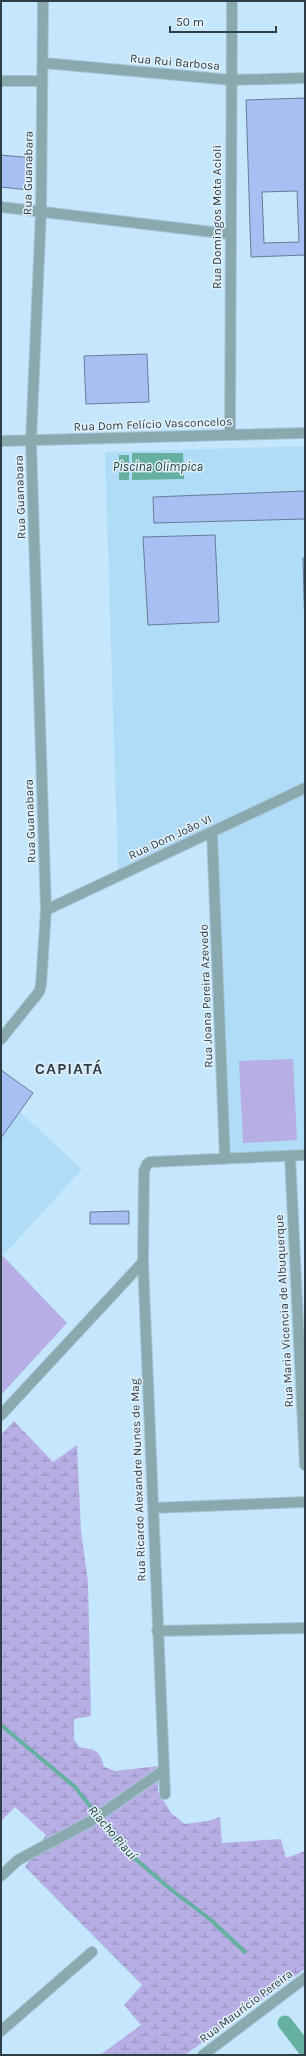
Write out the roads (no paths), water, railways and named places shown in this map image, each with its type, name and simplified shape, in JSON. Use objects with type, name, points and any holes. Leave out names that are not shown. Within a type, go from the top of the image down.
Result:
[{"type":"street","name":"Rua Guanabara","points":[[1,1039],[39,992],[41,985],[46,910],[31,441],[41,212],[42,81],[44,63],[43,1]]},
{"type":"street","name":"Rua Domingos Mota Acioli","points":[[230,434],[229,234],[232,1]]},
{"type":"street","name":"Rua Rui Barbosa","points":[[44,63],[232,80],[305,78]]},
{"type":"street","points":[[1,81],[42,81]]},
{"type":"street","points":[[1,207],[229,234]]},
{"type":"street","name":"Rua Dom Felício Vasconcelos","points":[[1,441],[305,433]]},
{"type":"street","name":"Rua Dom João VI","points":[[46,910],[305,788]]},
{"type":"street","name":"Rua Joana Pereira Azevedo","points":[[212,832],[225,1159]]},
{"type":"street","points":[[225,1159],[305,1155]]},
{"type":"street","name":"Rua Maria Vicencia de Albuquerque","points":[[290,1156],[303,1386],[305,1464]]},
{"type":"street","name":"Rua Ricardo Alexandre Nunes de Mag","points":[[165,1794],[157,1631],[143,1262],[144,1171],[146,1164],[150,1162],[225,1159]]},
{"type":"street","points":[[1,1415],[143,1262]]},
{"type":"street","points":[[153,1508],[305,1502]]},
{"type":"street","points":[[157,1631],[305,1628]]},
{"type":"street","points":[[1,1876],[18,1860],[91,1821],[164,1770]]},
{"type":"street","points":[[1,2032],[92,1952]]},
{"type":"street","name":"Rua Maurício Pereira","points":[[203,2055],[305,1978]]},
{"type":"water","name":"Piscina Olimpica","points":[[132,453],[183,453],[184,479],[132,480]]},
{"type":"water","points":[[119,455],[129,455],[129,480],[119,480]]},
{"type":"waterway","name":"Riacho Piauí","points":[[1,1725],[75,1787],[124,1849],[169,1888],[211,1920],[245,1952]]},
{"type":"waterway","name":"Riacho Piauí","points":[[285,2023],[305,2049]]},
{"type":"district","name":"CAPIATÁ","points":[[69,1068]]}]
